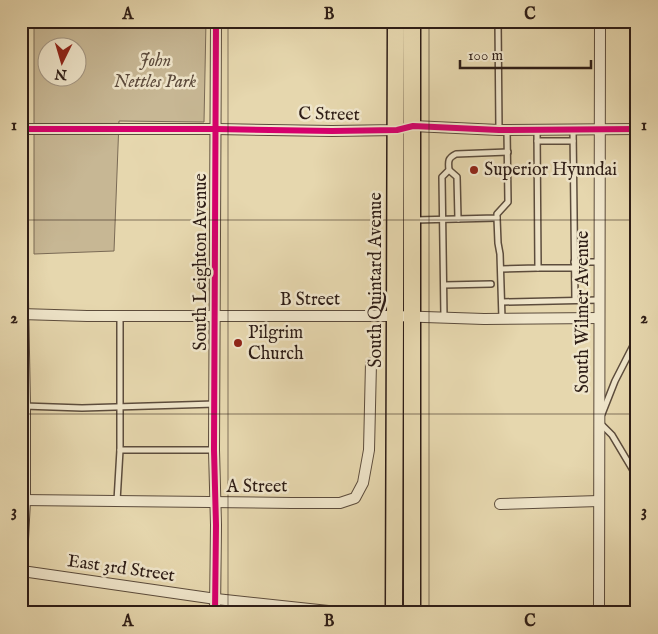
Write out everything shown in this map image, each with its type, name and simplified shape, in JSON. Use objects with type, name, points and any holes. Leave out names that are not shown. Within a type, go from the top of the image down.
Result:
[{"type":"highway","name":"South Quintard Avenue","points":[[396,21],[412,220],[412,613]]},
{"type":"highway","name":"South Quintard Avenue","points":[[394,613],[395,316],[412,21]]},
{"type":"street","points":[[21,96],[22,21]]},
{"type":"street","name":"South Leighton Avenue","points":[[215,613],[216,21]]},
{"type":"street","name":"South Wilmer Avenue","points":[[599,608],[600,21]]},
{"type":"street","name":"C Street","points":[[21,129],[332,131],[405,128],[637,130]]},
{"type":"street","points":[[21,191],[23,406],[21,578]]},
{"type":"street","name":"B Street","points":[[22,314],[120,317],[395,316],[502,319],[599,318]]},
{"type":"street","name":"A Street","points":[[23,500],[340,503],[355,498],[363,483],[369,450],[371,362]]},
{"type":"street","points":[[500,504],[599,501]]},
{"type":"street","name":"East 3rd Street","points":[[22,571],[216,599],[347,613]]},
{"type":"lane","points":[[498,21],[503,130],[508,152],[508,202],[497,214],[502,319]]},
{"type":"lane","points":[[573,129],[575,300]]},
{"type":"lane","points":[[537,130],[538,268]]},
{"type":"lane","points":[[537,141],[573,141]]},
{"type":"lane","points":[[458,219],[457,177],[449,170],[448,162],[451,156],[456,154],[508,152]]},
{"type":"lane","points":[[444,317],[442,178],[449,170]]},
{"type":"lane","points":[[412,220],[497,218]]},
{"type":"lane","points":[[501,269],[538,268],[599,262]]},
{"type":"lane","points":[[444,285],[491,284]]},
{"type":"lane","points":[[502,302],[599,300]]},
{"type":"lane","points":[[116,501],[121,408],[120,317]]},
{"type":"lane","points":[[637,338],[615,382],[599,422],[612,435],[637,477]]},
{"type":"lane","points":[[23,406],[121,408],[215,404]]},
{"type":"lane","points":[[120,450],[214,450]]},
{"type":"green space","name":"John Nettles Park","points":[[34,21],[206,21],[204,122],[119,121],[114,251],[34,254]]},
{"type":"cycle path","points":[[215,613],[216,21]]},
{"type":"cycle path","points":[[21,129],[332,131],[397,130],[413,126],[499,130],[637,129]]},
{"type":"place","name":"Superior Hyundai","points":[[474,170]]},
{"type":"place","name":"Pilgrim Church","points":[[238,343]]}]
